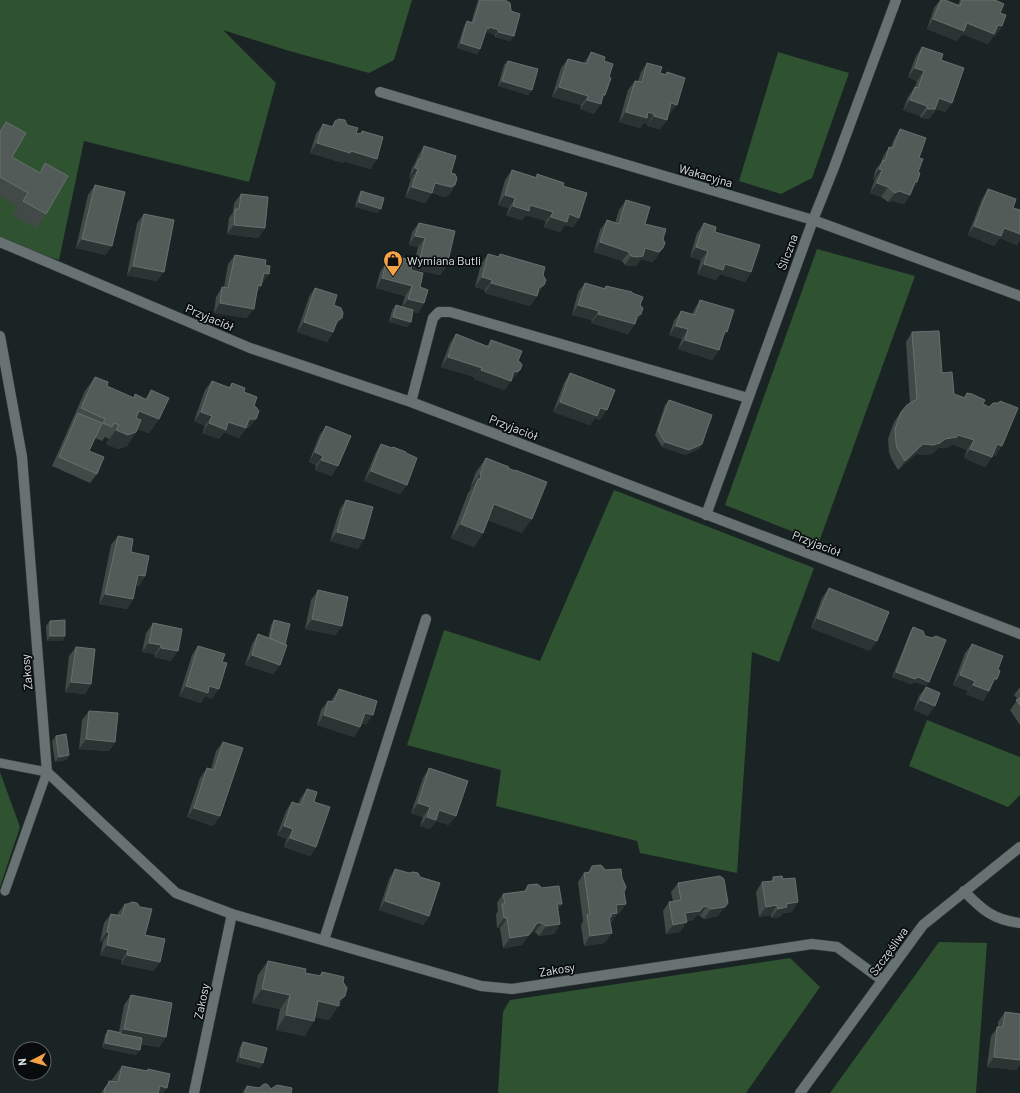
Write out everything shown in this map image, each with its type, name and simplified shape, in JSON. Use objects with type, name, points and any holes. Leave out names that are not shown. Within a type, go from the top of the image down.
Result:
[{"type":"street","name":"Śliczna","points":[[706,515],[813,220],[834,170],[896,0]]},
{"type":"street","name":"Wakacyjna","points":[[380,92],[813,220],[1020,296]]},
{"type":"street","name":"Przyjaciół","points":[[0,242],[250,348],[412,402],[1020,634]]},
{"type":"street","points":[[412,402],[433,318],[439,312],[450,312],[748,398]]},
{"type":"street","name":"Zakosy","points":[[0,336],[22,457],[47,772],[176,893],[232,914],[481,986],[512,988],[812,944],[837,947],[882,980]]},
{"type":"street","points":[[324,940],[426,619]]},
{"type":"street","name":"Szczęśliwa","points":[[800,1093],[923,925],[1020,847]]},
{"type":"street","points":[[964,892],[987,913],[1005,921],[1020,923]]},
{"type":"street","name":"Zakosy","points":[[194,1093],[232,914]]},
{"type":"lane","points":[[0,763],[47,772],[5,891]]},
{"type":"green space","points":[[0,0],[412,0],[394,60],[369,73],[286,50],[223,30],[276,83],[249,182],[84,141],[59,260],[0,241]]},
{"type":"green space","points":[[778,52],[849,73],[812,178],[781,194],[739,181]]},
{"type":"green space","points":[[817,249],[915,276],[819,542],[725,505]]},
{"type":"green space","points":[[614,490],[814,568],[779,662],[752,652],[737,873],[640,853],[637,841],[496,806],[501,770],[407,745],[444,630],[540,661]]},
{"type":"green space","points":[[927,720],[1020,757],[1020,795],[1008,807],[909,766]]},
{"type":"green space","points":[[0,772],[20,827],[0,887]]},
{"type":"green space","points":[[939,942],[987,943],[976,1093],[830,1093]]},
{"type":"green space","points":[[790,958],[820,987],[746,1093],[498,1093],[503,1012],[510,1000]]},
{"type":"building","points":[[480,0],[505,0],[510,3],[511,11],[520,14],[514,36],[498,32],[499,30],[489,27],[489,29],[487,28],[480,49],[461,43],[467,21],[473,23]]},
{"type":"building","points":[[941,0],[945,0],[960,6],[962,0],[995,0],[1004,4],[1000,13],[1006,15],[1002,26],[998,25],[994,34],[967,23],[964,31],[933,19]]},
{"type":"building","points":[[922,47],[943,54],[941,60],[964,68],[952,103],[939,98],[935,109],[928,109],[927,106],[910,100],[915,87],[918,88],[924,71],[915,68]]},
{"type":"building","points":[[591,52],[605,57],[604,61],[613,64],[609,77],[611,78],[605,95],[603,95],[601,104],[587,100],[588,96],[559,87],[568,59],[587,64]]},
{"type":"building","points":[[508,61],[538,69],[532,90],[502,81]]},
{"type":"building","points":[[647,63],[662,67],[660,73],[666,75],[667,72],[685,78],[677,105],[671,103],[667,120],[654,116],[654,114],[648,112],[647,118],[626,112],[635,81],[642,82]]},
{"type":"building","points":[[339,119],[345,120],[347,125],[358,128],[356,133],[361,134],[362,131],[383,137],[377,159],[317,143],[323,124],[333,127],[335,121]]},
{"type":"building","points":[[6,122],[26,133],[12,157],[40,173],[45,163],[68,176],[46,214],[23,201],[28,193],[0,177],[0,132]]},
{"type":"building","points":[[900,129],[926,138],[919,158],[923,159],[918,172],[920,173],[910,195],[899,191],[895,193],[888,187],[877,183],[882,170],[879,169],[883,160],[885,161],[889,147],[893,148]]},
{"type":"building","points":[[424,146],[456,156],[451,173],[455,174],[457,178],[455,185],[451,187],[435,183],[432,193],[412,187],[418,169],[415,168],[419,159],[421,159]]},
{"type":"building","points":[[512,170],[537,178],[537,174],[564,183],[563,186],[587,193],[579,218],[569,214],[567,222],[551,217],[553,212],[530,205],[529,211],[513,206],[515,198],[505,195]]},
{"type":"building","points":[[95,185],[125,192],[112,246],[82,239]]},
{"type":"building","points":[[988,189],[1016,199],[1013,208],[1020,210],[1020,234],[1004,228],[1001,236],[974,226]]},
{"type":"building","points":[[361,191],[384,198],[381,209],[359,202]]},
{"type":"building","points":[[241,194],[268,197],[265,228],[234,225],[235,209],[239,209]]},
{"type":"building","points":[[626,200],[650,207],[645,224],[666,229],[663,239],[665,243],[659,252],[645,248],[643,256],[631,256],[629,252],[600,242],[607,220],[619,224]]},
{"type":"building","points":[[144,214],[174,220],[164,272],[133,266]]},
{"type":"building","points":[[419,223],[455,231],[447,265],[420,259],[425,238],[415,236]]},
{"type":"building","points":[[704,223],[716,227],[715,232],[760,245],[751,272],[725,264],[723,270],[704,264],[708,251],[696,247]]},
{"type":"building","points":[[488,254],[499,257],[500,254],[545,267],[543,275],[546,280],[544,285],[539,288],[537,296],[491,283],[492,280],[482,277]]},
{"type":"building","points":[[235,255],[266,260],[265,265],[270,266],[269,274],[264,273],[261,286],[258,285],[254,309],[220,303],[222,287],[228,288]]},
{"type":"building","points":[[397,256],[406,259],[405,263],[412,265],[411,270],[423,273],[420,287],[428,290],[424,303],[408,299],[412,286],[382,278],[386,263],[395,265]]},
{"type":"building","points":[[585,283],[605,289],[606,286],[632,292],[643,297],[640,305],[643,308],[641,314],[637,316],[635,324],[598,314],[599,311],[578,305]]},
{"type":"building","points":[[315,288],[337,295],[334,305],[341,308],[343,313],[342,318],[337,321],[333,332],[304,322]]},
{"type":"building","points":[[700,300],[734,310],[719,350],[685,340],[688,329],[676,326],[681,311],[695,315]]},
{"type":"building","points":[[396,305],[413,310],[411,322],[393,317]]},
{"type":"building","points":[[939,331],[942,373],[952,372],[954,394],[965,398],[967,393],[972,394],[985,400],[983,404],[989,407],[993,403],[999,403],[1000,401],[1018,408],[1002,446],[997,444],[992,457],[970,449],[974,440],[958,435],[957,437],[945,439],[940,443],[933,445],[923,444],[905,461],[897,448],[895,429],[901,412],[907,405],[917,399],[912,332]]},
{"type":"building","points":[[456,334],[489,347],[491,340],[522,351],[518,361],[522,365],[520,370],[517,372],[514,371],[511,381],[481,370],[482,368],[448,357]]},
{"type":"building","points":[[570,373],[615,390],[607,410],[600,408],[597,416],[560,402]]},
{"type":"building","points":[[95,377],[108,382],[107,386],[134,398],[135,394],[147,400],[151,390],[169,398],[159,419],[139,411],[136,418],[141,420],[136,432],[128,435],[116,430],[119,425],[114,423],[112,427],[103,423],[105,419],[81,408]]},
{"type":"building","points":[[212,381],[230,388],[232,383],[245,388],[244,392],[257,397],[254,406],[259,411],[256,419],[249,419],[246,428],[228,422],[226,430],[209,423],[212,416],[201,412]]},
{"type":"building","points":[[669,400],[712,415],[702,444],[689,450],[665,442],[658,430]]},
{"type":"building","points":[[78,413],[102,423],[89,451],[104,457],[97,474],[59,457]]},
{"type":"building","points":[[326,426],[351,436],[338,466],[321,460],[323,456],[315,452]]},
{"type":"building","points":[[381,444],[406,452],[417,458],[407,485],[371,471]]},
{"type":"building","points":[[486,458],[515,471],[547,482],[532,519],[494,504],[483,533],[461,524],[478,479],[480,479],[480,474]]},
{"type":"building","points":[[346,500],[373,507],[364,539],[337,532]]},
{"type":"building","points":[[118,536],[133,539],[131,552],[149,556],[145,576],[138,575],[133,599],[105,594]]},
{"type":"building","points":[[829,588],[889,612],[877,641],[817,618]]},
{"type":"building","points":[[318,590],[348,597],[342,626],[312,619]]},
{"type":"building","points":[[65,620],[65,636],[50,636],[50,621]]},
{"type":"building","points":[[274,620],[290,624],[285,645],[270,638]]},
{"type":"building","points":[[153,623],[182,629],[178,651],[161,648],[161,645],[149,643]]},
{"type":"building","points":[[913,627],[923,631],[925,636],[932,638],[936,636],[946,640],[929,682],[918,677],[915,679],[896,672]]},
{"type":"building","points":[[258,634],[287,645],[280,665],[252,655]]},
{"type":"building","points":[[972,644],[1003,656],[998,669],[1000,671],[997,679],[994,679],[989,691],[973,685],[975,681],[960,675]]},
{"type":"building","points":[[198,646],[225,654],[222,662],[227,663],[219,689],[209,686],[208,693],[186,686]]},
{"type":"building","points":[[76,647],[95,649],[91,684],[71,682]]},
{"type":"building","points":[[926,687],[940,693],[935,706],[920,700]]},
{"type":"building","points":[[339,689],[377,701],[373,715],[365,713],[360,727],[324,715],[328,701],[334,702]]},
{"type":"building","points":[[1020,698],[1020,705],[1016,700]]},
{"type":"building","points":[[89,711],[118,713],[115,742],[86,739]]},
{"type":"building","points":[[66,734],[69,755],[59,757],[56,736]]},
{"type":"building","points":[[223,742],[243,748],[220,816],[194,808],[207,768],[214,770]]},
{"type":"building","points":[[429,768],[468,781],[456,816],[439,810],[436,820],[427,817],[430,807],[418,803]]},
{"type":"building","points":[[307,789],[317,792],[314,802],[330,807],[316,847],[290,838],[293,829],[284,826],[292,802],[301,805]]},
{"type":"building","points":[[601,865],[604,870],[621,869],[622,878],[626,887],[624,892],[626,904],[616,905],[617,913],[611,914],[611,917],[609,917],[612,933],[590,936],[587,915],[590,915],[584,873],[590,872],[592,866]]},
{"type":"building","points":[[395,869],[409,873],[418,873],[420,877],[440,883],[429,916],[385,901]]},
{"type":"building","points":[[720,876],[724,879],[728,903],[725,907],[711,909],[707,906],[703,907],[700,911],[685,913],[687,922],[673,925],[669,902],[681,900],[678,883]]},
{"type":"building","points":[[782,876],[783,879],[795,878],[798,902],[786,904],[787,907],[778,909],[777,905],[766,907],[762,882],[774,881],[773,877]]},
{"type":"building","points":[[537,884],[541,888],[559,886],[562,904],[557,904],[560,924],[546,926],[542,923],[537,923],[529,935],[510,938],[507,918],[504,918],[502,904],[505,904],[503,894],[526,891],[528,885]]},
{"type":"building","points":[[132,902],[137,903],[140,907],[152,909],[145,935],[165,939],[160,962],[127,955],[128,950],[107,945],[109,933],[107,932],[111,914],[121,916],[125,904]]},
{"type":"building","points":[[268,961],[306,969],[305,973],[321,976],[322,972],[344,977],[343,982],[347,988],[345,996],[339,1000],[339,1006],[318,1001],[314,1021],[286,1015],[290,995],[262,989]]},
{"type":"building","points":[[131,995],[172,1003],[166,1037],[124,1029]]},
{"type":"building","points":[[1005,1012],[1020,1014],[1020,1060],[994,1057],[997,1027],[1003,1027]]},
{"type":"building","points":[[108,1030],[142,1038],[140,1050],[105,1043]]},
{"type":"building","points":[[243,1042],[267,1048],[263,1063],[240,1057]]},
{"type":"building","points":[[122,1066],[147,1071],[148,1069],[170,1074],[167,1088],[160,1086],[158,1093],[104,1093],[109,1081],[118,1082]]},
{"type":"building","points":[[264,1084],[267,1084],[271,1089],[277,1085],[292,1088],[291,1093],[245,1093],[247,1086],[259,1088]]},
{"type":"place","name":"Wymiana Butli","points":[[393,277]]}]
